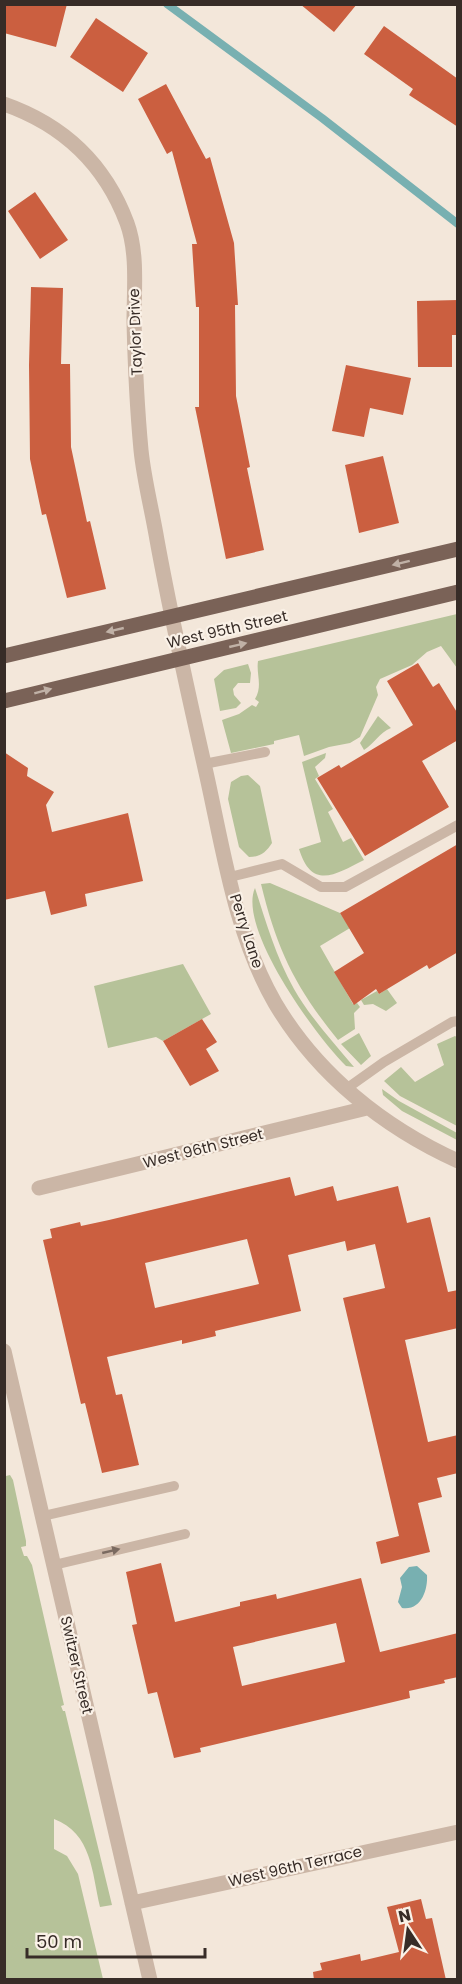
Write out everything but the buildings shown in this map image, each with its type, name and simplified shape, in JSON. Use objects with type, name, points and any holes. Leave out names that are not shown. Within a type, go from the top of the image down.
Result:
[{"type":"main road","name":"West 95th Street","points":[[4,656],[458,549]]},
{"type":"main road","name":"West 95th Street","points":[[4,701],[458,592]]},
{"type":"street","name":"Taylor Drive","points":[[4,104],[30,113],[65,134],[94,162],[113,191],[128,227],[133,255],[135,367],[141,453],[172,617]]},
{"type":"street","name":"Perry Lane","points":[[172,617],[230,877],[249,944],[275,1003],[293,1029],[366,1108],[402,1133],[458,1161]]},
{"type":"street","name":"West 96th Street","points":[[39,1188],[366,1108]]},
{"type":"street","name":"Switzer Street","points":[[4,1351],[150,1980]]},
{"type":"street","name":"West 96th Terrace","points":[[132,1903],[458,1832]]},
{"type":"lane","points":[[204,764],[265,752]]},
{"type":"lane","points":[[230,877],[282,864],[321,887],[345,887],[458,825]]},
{"type":"lane","points":[[346,1089],[384,1062],[452,1022],[458,1022]]},
{"type":"lane","points":[[43,1516],[174,1486]]},
{"type":"lane","points":[[54,1565],[185,1534]]},
{"type":"green space","points":[[457,614],[457,668],[441,646],[427,652],[412,665],[380,679],[376,687],[378,695],[360,737],[350,743],[329,747],[304,756],[299,735],[274,741],[274,744],[231,753],[222,720],[239,714],[252,705],[256,707],[259,702],[255,699],[259,685],[258,661]]},
{"type":"green space","points":[[248,664],[251,673],[250,683],[238,683],[233,689],[234,695],[241,703],[236,708],[220,711],[214,679],[224,670]]},
{"type":"green space","points":[[378,716],[391,728],[364,750],[360,743]]},
{"type":"green space","points":[[326,753],[325,758],[315,767],[319,776],[315,779],[333,809],[328,812],[343,842],[351,838],[364,860],[326,876],[318,875],[311,870],[304,862],[299,849],[321,842],[302,762]]},
{"type":"green space","points":[[248,775],[260,786],[272,843],[263,853],[249,857],[239,847],[228,799],[231,782]]},
{"type":"green space","points":[[270,883],[340,913],[350,928],[320,946],[353,1004],[357,1003],[360,1007],[354,1013],[355,1029],[338,1040],[310,1003],[289,967],[274,929],[261,884]]},
{"type":"green space","points":[[255,888],[277,952],[294,989],[314,1019],[354,1067],[346,1066],[317,1032],[268,955],[258,929],[253,906]]},
{"type":"green space","points":[[183,964],[211,1014],[163,1041],[156,1037],[108,1048],[94,986]]},
{"type":"green space","points":[[387,989],[397,1003],[386,1011],[373,1004],[364,1005],[361,1000],[377,991],[379,994]]},
{"type":"green space","points":[[359,1033],[371,1056],[361,1065],[341,1044]]},
{"type":"green space","points":[[455,1036],[458,1038],[457,1126],[400,1096],[384,1081],[401,1067],[415,1082],[444,1065],[437,1044]]},
{"type":"green space","points":[[382,1089],[457,1133],[457,1140],[402,1111],[383,1095]]},
{"type":"green space","points":[[5,1470],[6,1476],[10,1475],[13,1480],[26,1541],[26,1546],[21,1547],[24,1556],[27,1556],[32,1565],[64,1705],[61,1706],[65,1711],[112,1905],[100,1907],[92,1868],[83,1844],[67,1825],[54,1819],[54,1849],[67,1856],[78,1874],[103,1979],[5,1979]]},
{"type":"water","points":[[417,1566],[427,1575],[425,1593],[419,1603],[409,1608],[402,1608],[398,1602],[402,1587],[400,1578],[409,1567]]},
{"type":"waterway","points":[[167,4],[322,118],[458,224]]}]
